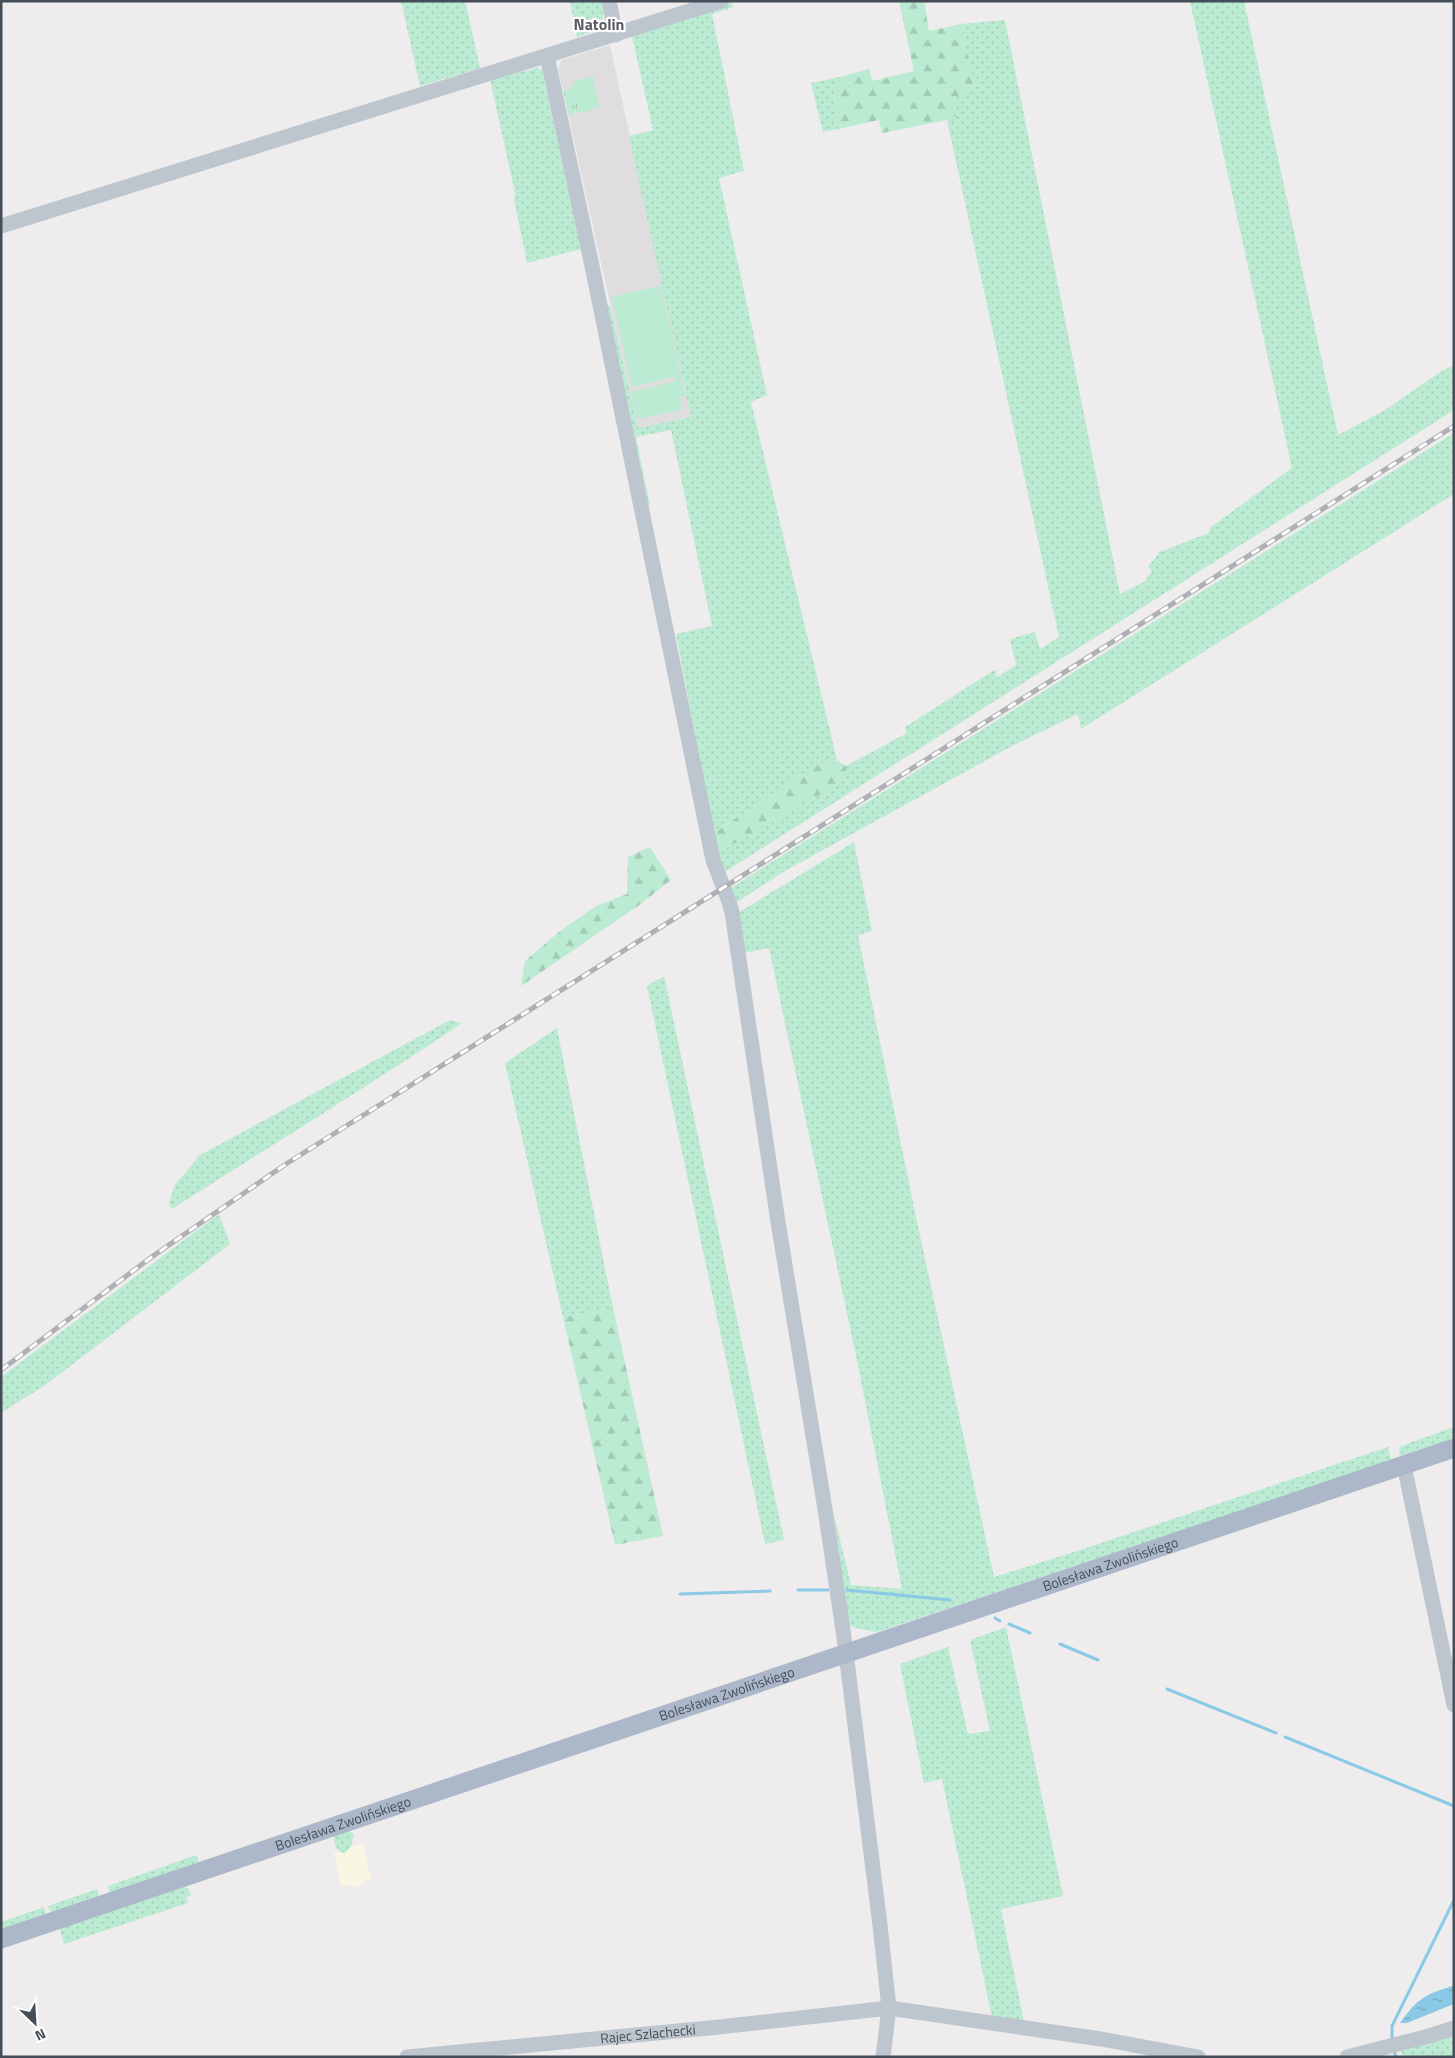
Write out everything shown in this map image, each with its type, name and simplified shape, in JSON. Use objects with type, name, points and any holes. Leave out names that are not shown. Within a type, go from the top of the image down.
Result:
[{"type":"main road","name":"Bolesława Zwolińskiego","points":[[1,1939],[1454,1448]]},
{"type":"street","points":[[609,1],[616,35]]},
{"type":"street","points":[[1,226],[721,1]]},
{"type":"street","points":[[547,56],[592,266],[713,860],[732,912],[778,1222],[825,1509],[845,1654],[889,2008],[883,2057]]},
{"type":"street","points":[[1404,1465],[1454,1706]]},
{"type":"street","name":"Rajec Szlachecki","points":[[408,2057],[719,2027],[889,2008],[1101,2039],[1198,2057]]},
{"type":"street","points":[[1353,2056],[1454,2028]]},
{"type":"shaded area","points":[[610,45],[691,417],[638,428],[558,69],[562,60]]},
{"type":"shaded area","points":[[363,1843],[371,1879],[362,1882],[362,1885],[352,1888],[351,1884],[341,1887],[334,1853]]},
{"type":"green space","points":[[401,1],[465,1],[480,68],[420,86]]},
{"type":"green space","points":[[570,1],[602,1],[603,16],[600,26],[591,32],[577,37]]},
{"type":"green space","points":[[899,1],[924,1],[929,31],[961,24],[975,88],[953,98],[958,115],[947,120],[882,133],[879,120],[839,129],[834,99],[839,77],[869,69],[872,81],[914,71]]},
{"type":"green space","points":[[1190,1],[1244,1],[1338,435],[1385,410],[1440,372],[1454,365],[1454,410],[723,873],[716,854],[837,785],[846,775],[846,766],[907,733],[905,727],[996,669],[996,678],[1016,665],[1010,639],[1035,632],[1040,649],[1059,637],[947,120],[957,115],[953,98],[975,88],[961,24],[1005,20],[1120,594],[1144,582],[1152,571],[1148,566],[1160,552],[1208,533],[1211,527],[1292,468]]},
{"type":"green space","points":[[730,2],[734,7],[712,14],[744,171],[719,178],[767,395],[751,402],[837,760],[823,762],[800,775],[714,833],[676,634],[712,626],[671,430],[636,437],[650,506],[646,507],[604,308],[610,305],[638,428],[691,417],[629,136],[653,130],[632,36]]},
{"type":"green space","points":[[537,68],[542,70],[581,249],[527,263],[514,199],[515,193],[490,79]]},
{"type":"green space","points":[[594,75],[599,106],[586,112],[575,112],[578,107],[578,99],[570,91],[575,80]]},
{"type":"green space","points":[[839,77],[834,99],[839,129],[823,132],[811,83]]},
{"type":"green space","points":[[563,89],[570,91],[577,100],[578,107],[569,117]]},
{"type":"green space","points":[[661,286],[685,396],[679,397],[682,410],[637,419],[631,392],[676,381],[675,377],[632,387],[612,297],[655,287],[658,298],[656,287]]},
{"type":"green space","points":[[1454,433],[1454,494],[1081,729],[1078,714],[1014,745],[783,872],[734,904],[729,889]]},
{"type":"green space","points":[[837,760],[846,766],[846,775],[837,785],[716,854],[714,833],[800,775],[823,762]]},
{"type":"green space","points":[[854,842],[872,931],[858,935],[916,1217],[994,1577],[1388,1447],[1391,1459],[1388,1464],[877,1632],[848,1625],[834,1515],[851,1585],[902,1589],[858,1365],[769,948],[745,953],[738,913]]},
{"type":"green space","points":[[650,847],[671,880],[642,903],[521,986],[525,961],[559,932],[596,906],[627,894],[628,857]]},
{"type":"green space","points":[[664,976],[784,1540],[765,1544],[647,986]]},
{"type":"green space","points":[[450,1020],[462,1023],[172,1209],[169,1202],[175,1185],[200,1155]]},
{"type":"green space","points":[[557,1028],[613,1308],[563,1317],[505,1063]]},
{"type":"green space","points":[[219,1214],[230,1244],[48,1383],[1,1413],[1,1377]]},
{"type":"green space","points":[[613,1308],[663,1536],[615,1545],[563,1317]]},
{"type":"green space","points":[[1454,1427],[1454,1438],[1400,1456],[1399,1449],[1401,1446]]},
{"type":"green space","points":[[1006,1627],[1063,1896],[1001,1909],[1024,2022],[992,2017],[942,1779],[924,1783],[900,1664],[948,1647],[968,1734],[990,1731],[970,1640]]},
{"type":"green space","points":[[349,1830],[354,1835],[351,1846],[345,1853],[340,1852],[335,1845],[334,1836]]},
{"type":"green space","points":[[196,1855],[199,1862],[110,1893],[108,1886]]},
{"type":"green space","points":[[184,1887],[189,1889],[191,1896],[186,1897],[188,1903],[64,1944],[60,1930],[62,1928]]},
{"type":"green space","points":[[97,1889],[99,1896],[51,1913],[48,1906]]},
{"type":"green space","points":[[44,1907],[46,1914],[1,1930],[1,1922]]},
{"type":"green space","points":[[1454,2035],[1454,2057],[1403,2057],[1401,2050]]},
{"type":"water","points":[[1454,1986],[1454,2004],[1407,2023],[1400,2023],[1411,2008],[1422,1999],[1434,1992]]},
{"type":"waterway","points":[[798,1590],[828,1590]]},
{"type":"waterway","points":[[847,1590],[950,1600]]},
{"type":"waterway","points":[[680,1594],[770,1591]]},
{"type":"waterway","points":[[995,1618],[1000,1621]]},
{"type":"waterway","points":[[1009,1624],[1030,1633]]},
{"type":"waterway","points":[[1060,1644],[1098,1660]]},
{"type":"waterway","points":[[1167,1689],[1276,1733]]},
{"type":"waterway","points":[[1285,1737],[1454,1806]]},
{"type":"waterway","points":[[1392,2038],[1392,2026],[1454,1900]]},
{"type":"waterway","points":[[1394,2051],[1396,2057]]},
{"type":"railway","points":[[1,1370],[153,1256],[286,1164],[1454,426]]},
{"type":"district","name":"Natolin","points":[[599,24]]}]
